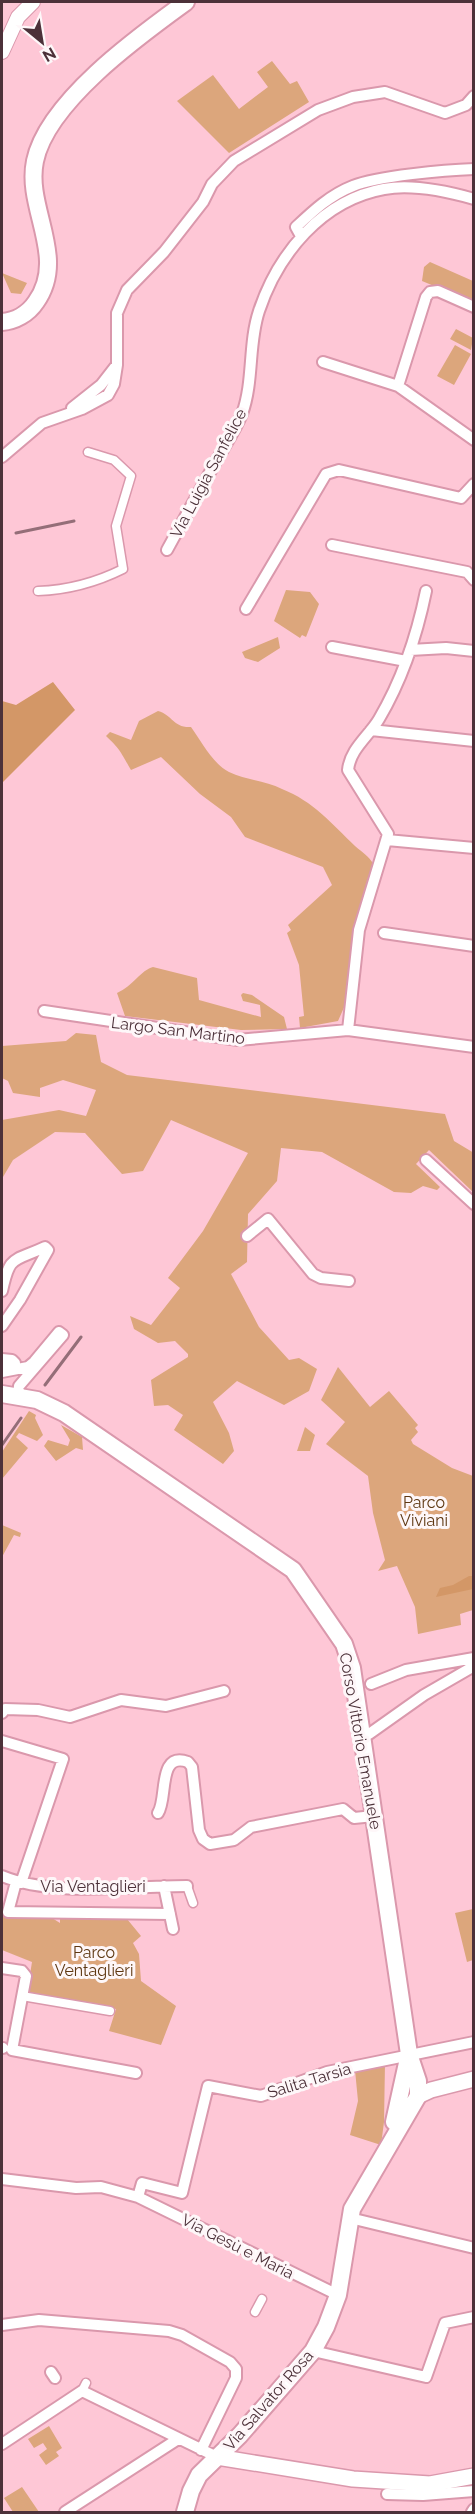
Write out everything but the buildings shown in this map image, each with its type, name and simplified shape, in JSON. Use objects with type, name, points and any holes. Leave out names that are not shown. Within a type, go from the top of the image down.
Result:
[{"type":"main road","points":[[2,322],[17,318],[30,310],[44,287],[48,248],[34,175],[36,154],[43,137],[60,113],[106,64],[186,2]]},
{"type":"main road","name":"Corso Vittorio Emanuele","points":[[10,1395],[50,1405],[82,1424],[293,1570],[344,1644],[352,1668],[407,2060]]},
{"type":"main road","points":[[407,2060],[409,2084],[418,2096]]},
{"type":"main road","points":[[387,2146],[407,2060]]},
{"type":"main road","points":[[387,2146],[418,2096],[431,2090],[474,2079]]},
{"type":"main road","name":"Via Salvator Rosa","points":[[186,2512],[196,2479],[314,2350],[338,2295],[350,2218],[357,2198],[387,2146]]},
{"type":"main road","points":[[217,2457],[353,2479],[430,2484],[474,2476]]},
{"type":"street","points":[[2,52],[18,17],[33,2]]},
{"type":"street","points":[[2,457],[42,423],[66,412],[101,385],[117,364],[117,313],[127,290],[164,252],[203,202],[212,184],[234,161],[318,110],[353,97],[386,92],[445,113],[466,105],[474,96]]},
{"type":"street","points":[[301,236],[296,227],[318,206],[355,185],[412,175],[474,169]]},
{"type":"street","name":"Via Luigia Sanfelice","points":[[167,550],[242,414],[259,312],[272,278],[301,236],[317,221],[348,201],[384,189],[413,188],[453,193],[474,199]]},
{"type":"street","points":[[398,386],[426,297],[430,292],[438,291],[474,307]]},
{"type":"street","points":[[323,362],[398,386],[474,440]]},
{"type":"street","points":[[38,591],[58,590],[102,580],[123,569],[116,526],[131,476],[114,460],[88,452]]},
{"type":"street","points":[[246,609],[326,474],[339,470],[461,498],[474,484]]},
{"type":"street","points":[[332,545],[471,573]]},
{"type":"street","points":[[348,1030],[359,930],[388,834],[348,770],[349,759],[379,719],[406,661],[426,591]]},
{"type":"street","points":[[332,647],[406,661]]},
{"type":"street","points":[[410,650],[446,648],[474,651]]},
{"type":"street","points":[[371,730],[474,741]]},
{"type":"street","points":[[387,840],[474,848]]},
{"type":"street","points":[[384,933],[474,946]]},
{"type":"street","name":"Largo San Martino","points":[[44,1011],[118,1024],[238,1040],[348,1030],[474,1047]]},
{"type":"street","points":[[426,1160],[474,1204]]},
{"type":"street","points":[[247,1236],[268,1220],[313,1274],[321,1278],[349,1281]]},
{"type":"street","points":[[2,1291],[7,1266],[11,1260],[45,1247],[48,1250],[2,1326]]},
{"type":"street","points":[[2,1372],[28,1367],[59,1332],[63,1335],[10,1395]]},
{"type":"street","points":[[2,1359],[12,1360],[15,1363],[2,1366]]},
{"type":"street","points":[[371,1684],[406,1670],[474,1658]]},
{"type":"street","points":[[361,1734],[369,1734],[424,1695],[474,1666]]},
{"type":"street","points":[[3,1711],[38,1710],[70,1717],[121,1700],[166,1706],[224,1691]]},
{"type":"street","points":[[2,1741],[63,1759],[8,1912],[170,1914]]},
{"type":"street","points":[[158,1813],[162,1807],[166,1769],[170,1764],[179,1760],[188,1762],[192,1767],[199,1830],[203,1839],[210,1844],[234,1840],[251,1827],[343,1809],[352,1818],[374,1816]]},
{"type":"street","name":"Via Ventaglieri","points":[[2,1876],[18,1883],[48,1887],[187,1886]]},
{"type":"street","points":[[164,1886],[172,1929]]},
{"type":"street","points":[[187,1886],[193,1903]]},
{"type":"street","points":[[2,1968],[24,1973],[22,1996],[6,2049],[136,2073]]},
{"type":"street","points":[[22,1996],[110,2011]]},
{"type":"street","name":"Salita Tarsia","points":[[138,2197],[142,2183],[182,2193],[208,2086],[261,2096],[327,2072],[407,2060],[474,2042]]},
{"type":"street","name":"Via Gesù e Maria","points":[[2,2179],[76,2188],[101,2187],[138,2197],[277,2269],[338,2295]]},
{"type":"street","points":[[350,2218],[474,2248]]},
{"type":"street","points":[[255,2312],[262,2299]]},
{"type":"street","points":[[314,2350],[426,2377],[445,2323],[474,2317]]},
{"type":"street","points":[[2,2325],[39,2320],[169,2331],[231,2359],[236,2369],[236,2378],[201,2450]]},
{"type":"street","points":[[2,2444],[84,2387],[178,2439],[217,2457]]},
{"type":"street","points":[[65,2512],[178,2439]]},
{"type":"street","points":[[387,2494],[423,2495],[474,2491]]},
{"type":"green space","points":[[272,61],[290,84],[297,81],[309,102],[229,153],[177,101],[213,75],[239,109],[268,87],[257,72]]},
{"type":"green space","points":[[430,262],[473,281],[473,302],[422,281],[424,267]]},
{"type":"green space","points":[[2,273],[27,283],[21,294],[11,293]]},
{"type":"green space","points":[[456,329],[473,338],[471,350],[450,339]]},
{"type":"green space","points":[[455,345],[471,354],[454,385],[437,376]]},
{"type":"green space","points":[[286,590],[310,592],[319,604],[306,637],[302,635],[300,638],[274,621]]},
{"type":"green space","points":[[278,637],[280,648],[258,662],[245,658],[242,652]]},
{"type":"green space","points":[[158,711],[180,725],[191,727],[213,758],[229,772],[276,786],[313,807],[374,865],[346,1003],[338,1021],[300,1028],[299,1017],[304,1016],[299,965],[287,933],[291,930],[288,925],[332,885],[323,867],[245,837],[231,817],[200,794],[161,757],[131,770],[118,748],[106,736],[110,732],[131,740],[139,721]]},
{"type":"green space","points":[[153,967],[197,978],[199,1000],[261,1017],[260,1005],[243,1001],[241,995],[243,993],[252,995],[284,1017],[287,1029],[241,1030],[125,1016],[117,993]]},
{"type":"green space","points":[[76,1033],[96,1035],[101,1062],[127,1075],[445,1114],[454,1141],[474,1153],[473,1192],[429,1150],[416,1164],[440,1187],[437,1190],[423,1186],[411,1193],[394,1192],[322,1152],[281,1148],[277,1181],[248,1214],[247,1262],[231,1274],[259,1327],[289,1360],[299,1358],[317,1369],[309,1391],[284,1405],[237,1381],[213,1402],[229,1433],[234,1451],[223,1464],[174,1430],[183,1415],[168,1405],[154,1406],[151,1380],[188,1357],[188,1354],[175,1341],[158,1343],[134,1329],[130,1316],[151,1325],[180,1288],[168,1278],[203,1231],[248,1153],[171,1120],[143,1171],[122,1174],[85,1133],[55,1132],[13,1160],[3,1177],[2,1120],[59,1110],[86,1116],[96,1090],[63,1080],[40,1088],[40,1097],[13,1093],[8,1081],[2,1078],[2,1046],[66,1041]]},
{"type":"green space","name":"Parco Viviani","points":[[338,1367],[370,1407],[389,1391],[418,1425],[415,1428],[418,1432],[411,1440],[413,1444],[452,1468],[473,1476],[473,1610],[460,1614],[461,1625],[418,1634],[415,1607],[397,1566],[378,1571],[385,1560],[373,1513],[368,1476],[326,1444],[345,1422],[321,1400]]},
{"type":"green space","points":[[29,1411],[36,1415],[35,1418],[43,1435],[37,1441],[19,1433],[16,1437],[28,1448],[2,1479],[2,1452]]},
{"type":"green space","points":[[61,1425],[82,1437],[83,1450],[76,1448],[56,1461],[44,1446],[48,1440],[68,1446],[70,1440]]},
{"type":"green space","points":[[305,1427],[315,1435],[310,1451],[297,1451]]},
{"type":"green space","points":[[2,1525],[21,1533],[20,1537],[14,1535],[2,1557]]},
{"type":"green space","points":[[473,1909],[473,1960],[467,1962],[455,1913]]},
{"type":"green space","name":"Parco Ventaglieri","points":[[3,1914],[52,1918],[60,1923],[60,1918],[127,1919],[141,1936],[133,1943],[139,1954],[141,1981],[176,2006],[161,2045],[109,2031],[116,2009],[27,1993],[32,1962],[2,1950]]},
{"type":"green space","points":[[385,2063],[384,2122],[381,2145],[350,2135],[358,2101],[355,2070]]},
{"type":"green space","points":[[49,2426],[62,2448],[56,2452],[59,2456],[46,2465],[39,2455],[47,2449],[43,2443],[34,2448],[28,2439]]},
{"type":"green space","points":[[22,2487],[39,2512],[13,2512],[4,2498]]},
{"type":"shaded area","points":[[53,682],[75,710],[2,783],[2,701],[16,705]]},
{"type":"shaded area","points":[[473,1576],[473,1589],[436,1597],[440,1588],[453,1585]]},
{"type":"railway","points":[[16,533],[74,521]]},
{"type":"railway","points":[[45,1385],[81,1337]]},
{"type":"railway","points":[[2,1445],[21,1418]]}]
